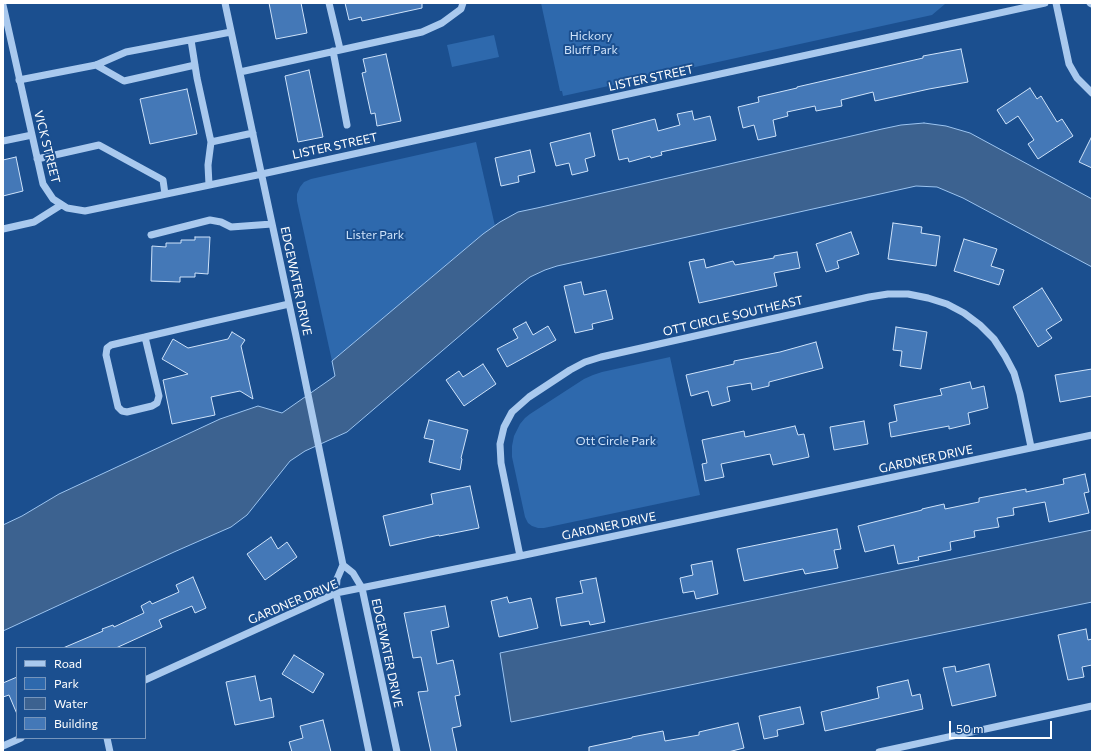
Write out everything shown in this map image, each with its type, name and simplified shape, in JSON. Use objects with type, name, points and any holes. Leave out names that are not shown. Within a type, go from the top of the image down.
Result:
[{"type":"street","name":"EDGEWATER DRIVE","points":[[225,3],[290,304],[342,565],[337,579],[336,593],[369,752]]},
{"type":"street","points":[[329,3],[348,125]]},
{"type":"street","points":[[240,72],[422,32],[442,23],[461,9],[463,3]]},
{"type":"street","name":"LISTER STREET","points":[[262,174],[1045,3]]},
{"type":"street","points":[[1056,3],[1069,64],[1077,78],[1092,93]]},
{"type":"street","name":"VICK STREET","points":[[3,5],[43,184],[53,199],[61,205]]},
{"type":"street","points":[[20,80],[96,65],[126,52],[232,32]]},
{"type":"street","points":[[191,40],[211,142],[208,165],[210,185]]},
{"type":"street","points":[[96,65],[124,81],[195,65]]},
{"type":"street","points":[[211,142],[253,134]]},
{"type":"street","points":[[3,141],[32,135]]},
{"type":"street","points":[[37,159],[99,145],[162,180],[165,194]]},
{"type":"street","points":[[3,229],[34,222],[61,205],[68,208],[85,211],[262,174]]},
{"type":"street","points":[[151,235],[210,220],[221,222],[231,227],[272,224]]},
{"type":"street","name":"OTT CIRCLE SOUTHEAST","points":[[520,556],[501,463],[500,444],[504,427],[512,412],[529,397],[585,362],[602,357],[869,297],[888,294],[908,294],[928,298],[947,304],[964,313],[980,325],[994,339],[1014,373],[1032,448]]},
{"type":"street","points":[[145,337],[159,396],[157,403],[152,406],[127,412],[122,411],[118,407],[106,355],[107,348],[111,345],[145,337],[290,304]]},
{"type":"street","name":"GARDNER DRIVE","points":[[146,680],[336,593],[520,556],[1092,435]]},
{"type":"street","name":"EDGEWATER DRIVE","points":[[342,565],[353,573],[362,588],[397,752]]},
{"type":"street","points":[[879,752],[1092,706]]},
{"type":"street","points":[[3,746],[19,739]]},
{"type":"street","points":[[107,739],[110,752]]},
{"type":"green space","name":"Hickory Bluff Park","points":[[541,3],[945,4],[932,15],[563,96],[562,91],[560,91]]},
{"type":"green space","points":[[494,35],[499,57],[452,67],[447,45]]},
{"type":"green space","name":"Lister Park","points":[[476,142],[495,226],[483,234],[332,361],[297,201],[297,194],[300,187],[304,182],[311,179]]},
{"type":"green space","name":"Ott Circle Park","points":[[670,357],[700,495],[544,528],[538,528],[528,523],[525,517],[512,457],[514,436],[525,418],[584,379],[593,375]]},
{"type":"water","points":[[924,123],[946,126],[970,133],[1092,199],[1092,267],[963,198],[937,187],[916,186],[557,266],[545,270],[530,277],[517,287],[347,432],[305,451],[290,461],[247,515],[231,527],[3,631],[3,525],[22,516],[59,494],[220,419],[258,406],[282,413],[335,376],[332,361],[483,234],[518,212],[882,129],[901,125]]},
{"type":"water","points":[[1092,530],[1092,602],[511,722],[500,653]]},
{"type":"building","points":[[269,3],[301,3],[307,33],[276,39]]},
{"type":"building","points":[[345,3],[422,3],[422,8],[362,21],[361,17],[349,20]]},
{"type":"building","points":[[961,49],[968,82],[875,101],[873,92],[841,100],[842,106],[816,111],[815,106],[787,112],[788,116],[773,120],[776,136],[758,140],[754,125],[743,128],[738,107],[759,102],[758,97],[923,58],[923,56]]},
{"type":"building","points":[[386,54],[401,121],[377,126],[375,113],[371,114],[362,73],[366,72],[363,59]]},
{"type":"building","points":[[309,70],[323,137],[298,142],[285,76]]},
{"type":"building","points":[[1030,88],[1037,99],[1041,96],[1057,122],[1062,119],[1073,136],[1038,159],[1028,144],[1034,140],[1018,116],[1006,124],[997,110]]},
{"type":"building","points":[[187,89],[197,134],[150,144],[140,99]]},
{"type":"building","points":[[692,111],[694,120],[710,116],[716,140],[661,152],[662,155],[651,158],[650,156],[629,162],[628,158],[619,160],[612,130],[655,119],[658,131],[680,125],[677,114]]},
{"type":"building","points":[[590,133],[595,156],[585,159],[588,171],[572,175],[569,163],[556,166],[550,143]]},
{"type":"building","points":[[1092,136],[1092,168],[1079,162]]},
{"type":"building","points":[[530,150],[535,172],[518,176],[519,182],[501,186],[495,158]]},
{"type":"building","points":[[16,157],[23,191],[3,196],[3,160]]},
{"type":"building","points":[[893,223],[922,227],[921,233],[940,236],[936,266],[888,259]]},
{"type":"building","points":[[851,232],[859,254],[837,261],[839,268],[826,272],[816,244]]},
{"type":"building","points":[[195,237],[210,237],[208,274],[195,273],[195,277],[180,277],[180,282],[151,281],[152,246],[166,247],[166,243],[181,243],[181,240],[195,240]]},
{"type":"building","points":[[964,239],[997,249],[991,266],[1004,270],[999,285],[954,271]]},
{"type":"building","points":[[797,252],[800,268],[774,273],[777,286],[699,303],[689,262],[704,259],[706,268],[733,261],[735,265]]},
{"type":"building","points":[[581,282],[584,295],[606,290],[613,319],[592,324],[593,329],[575,333],[564,286]]},
{"type":"building","points":[[1042,288],[1062,320],[1046,330],[1052,338],[1038,347],[1013,307]]},
{"type":"building","points":[[526,322],[533,335],[548,326],[556,340],[507,367],[497,349],[518,338],[513,329]]},
{"type":"building","points":[[896,327],[927,332],[921,369],[900,366],[902,351],[893,350]]},
{"type":"building","points":[[232,332],[245,340],[241,346],[253,399],[240,391],[211,397],[215,415],[172,424],[163,380],[188,374],[162,359],[173,339],[188,348],[228,339]]},
{"type":"building","points":[[816,342],[823,368],[769,382],[769,386],[752,390],[751,383],[727,387],[730,401],[712,406],[708,391],[691,396],[686,375],[734,364],[734,361],[780,352]]},
{"type":"building","points":[[483,364],[496,384],[464,406],[446,380],[459,371],[463,377]]},
{"type":"building","points":[[1092,369],[1092,396],[1060,402],[1055,375]]},
{"type":"building","points":[[970,382],[972,389],[984,386],[988,408],[968,413],[970,424],[949,429],[949,426],[891,437],[889,423],[897,421],[894,405],[942,395],[940,389]]},
{"type":"building","points":[[429,420],[468,430],[461,458],[460,470],[429,462],[434,440],[424,438]]},
{"type":"building","points":[[864,421],[868,444],[834,450],[830,427]]},
{"type":"building","points":[[795,426],[798,435],[804,434],[809,457],[773,465],[770,454],[721,464],[724,477],[705,481],[702,464],[707,463],[702,440],[744,431],[745,437]]},
{"type":"building","points":[[1085,474],[1089,492],[1084,493],[1089,513],[1049,522],[1045,502],[1013,508],[1014,515],[997,518],[999,527],[974,531],[975,537],[950,542],[951,550],[918,557],[919,560],[898,564],[894,545],[865,552],[858,526],[944,504],[945,509],[979,502],[979,498],[1026,489],[1026,492],[1064,484],[1063,479]]},
{"type":"building","points":[[470,486],[479,528],[390,546],[383,516],[433,504],[431,494]]},
{"type":"building","points":[[837,529],[841,549],[834,550],[838,568],[805,574],[803,569],[744,581],[737,549]]},
{"type":"building","points":[[271,537],[278,549],[287,542],[297,557],[265,580],[247,554]]},
{"type":"building","points":[[712,561],[718,594],[696,599],[694,591],[683,593],[680,578],[693,575],[691,565]]},
{"type":"building","points":[[193,577],[206,608],[195,613],[192,606],[159,620],[162,627],[118,647],[65,647],[103,631],[102,629],[113,625],[114,627],[144,613],[141,606],[150,601],[152,604],[179,592],[176,585]]},
{"type":"building","points":[[596,578],[605,622],[590,625],[589,621],[561,626],[556,598],[583,593],[580,581]]},
{"type":"building","points":[[507,597],[509,603],[531,598],[538,628],[499,637],[491,601]]},
{"type":"building","points":[[445,606],[449,627],[431,631],[437,664],[453,660],[460,695],[455,696],[461,726],[452,728],[457,752],[431,752],[418,692],[428,691],[421,657],[413,658],[404,613]]},
{"type":"building","points":[[1086,629],[1088,640],[1092,639],[1092,665],[1082,667],[1084,677],[1068,680],[1058,635]]},
{"type":"building","points":[[294,655],[324,674],[313,693],[282,674]]},
{"type":"building","points":[[989,664],[996,696],[952,706],[943,668],[955,666],[956,672]]},
{"type":"building","points":[[255,676],[260,701],[271,698],[274,717],[235,725],[226,682]]},
{"type":"building","points":[[16,677],[16,712],[9,695],[3,697],[3,683]]},
{"type":"building","points":[[908,680],[912,696],[920,694],[923,709],[825,731],[821,712],[879,698],[877,687]]},
{"type":"building","points":[[800,707],[804,724],[777,730],[778,736],[764,739],[759,716]]},
{"type":"building","points":[[323,720],[331,752],[292,752],[289,742],[303,738],[300,726]]},
{"type":"building","points":[[738,723],[744,748],[728,752],[589,752],[589,747],[632,737],[663,731],[665,741],[699,735],[699,732]]}]
